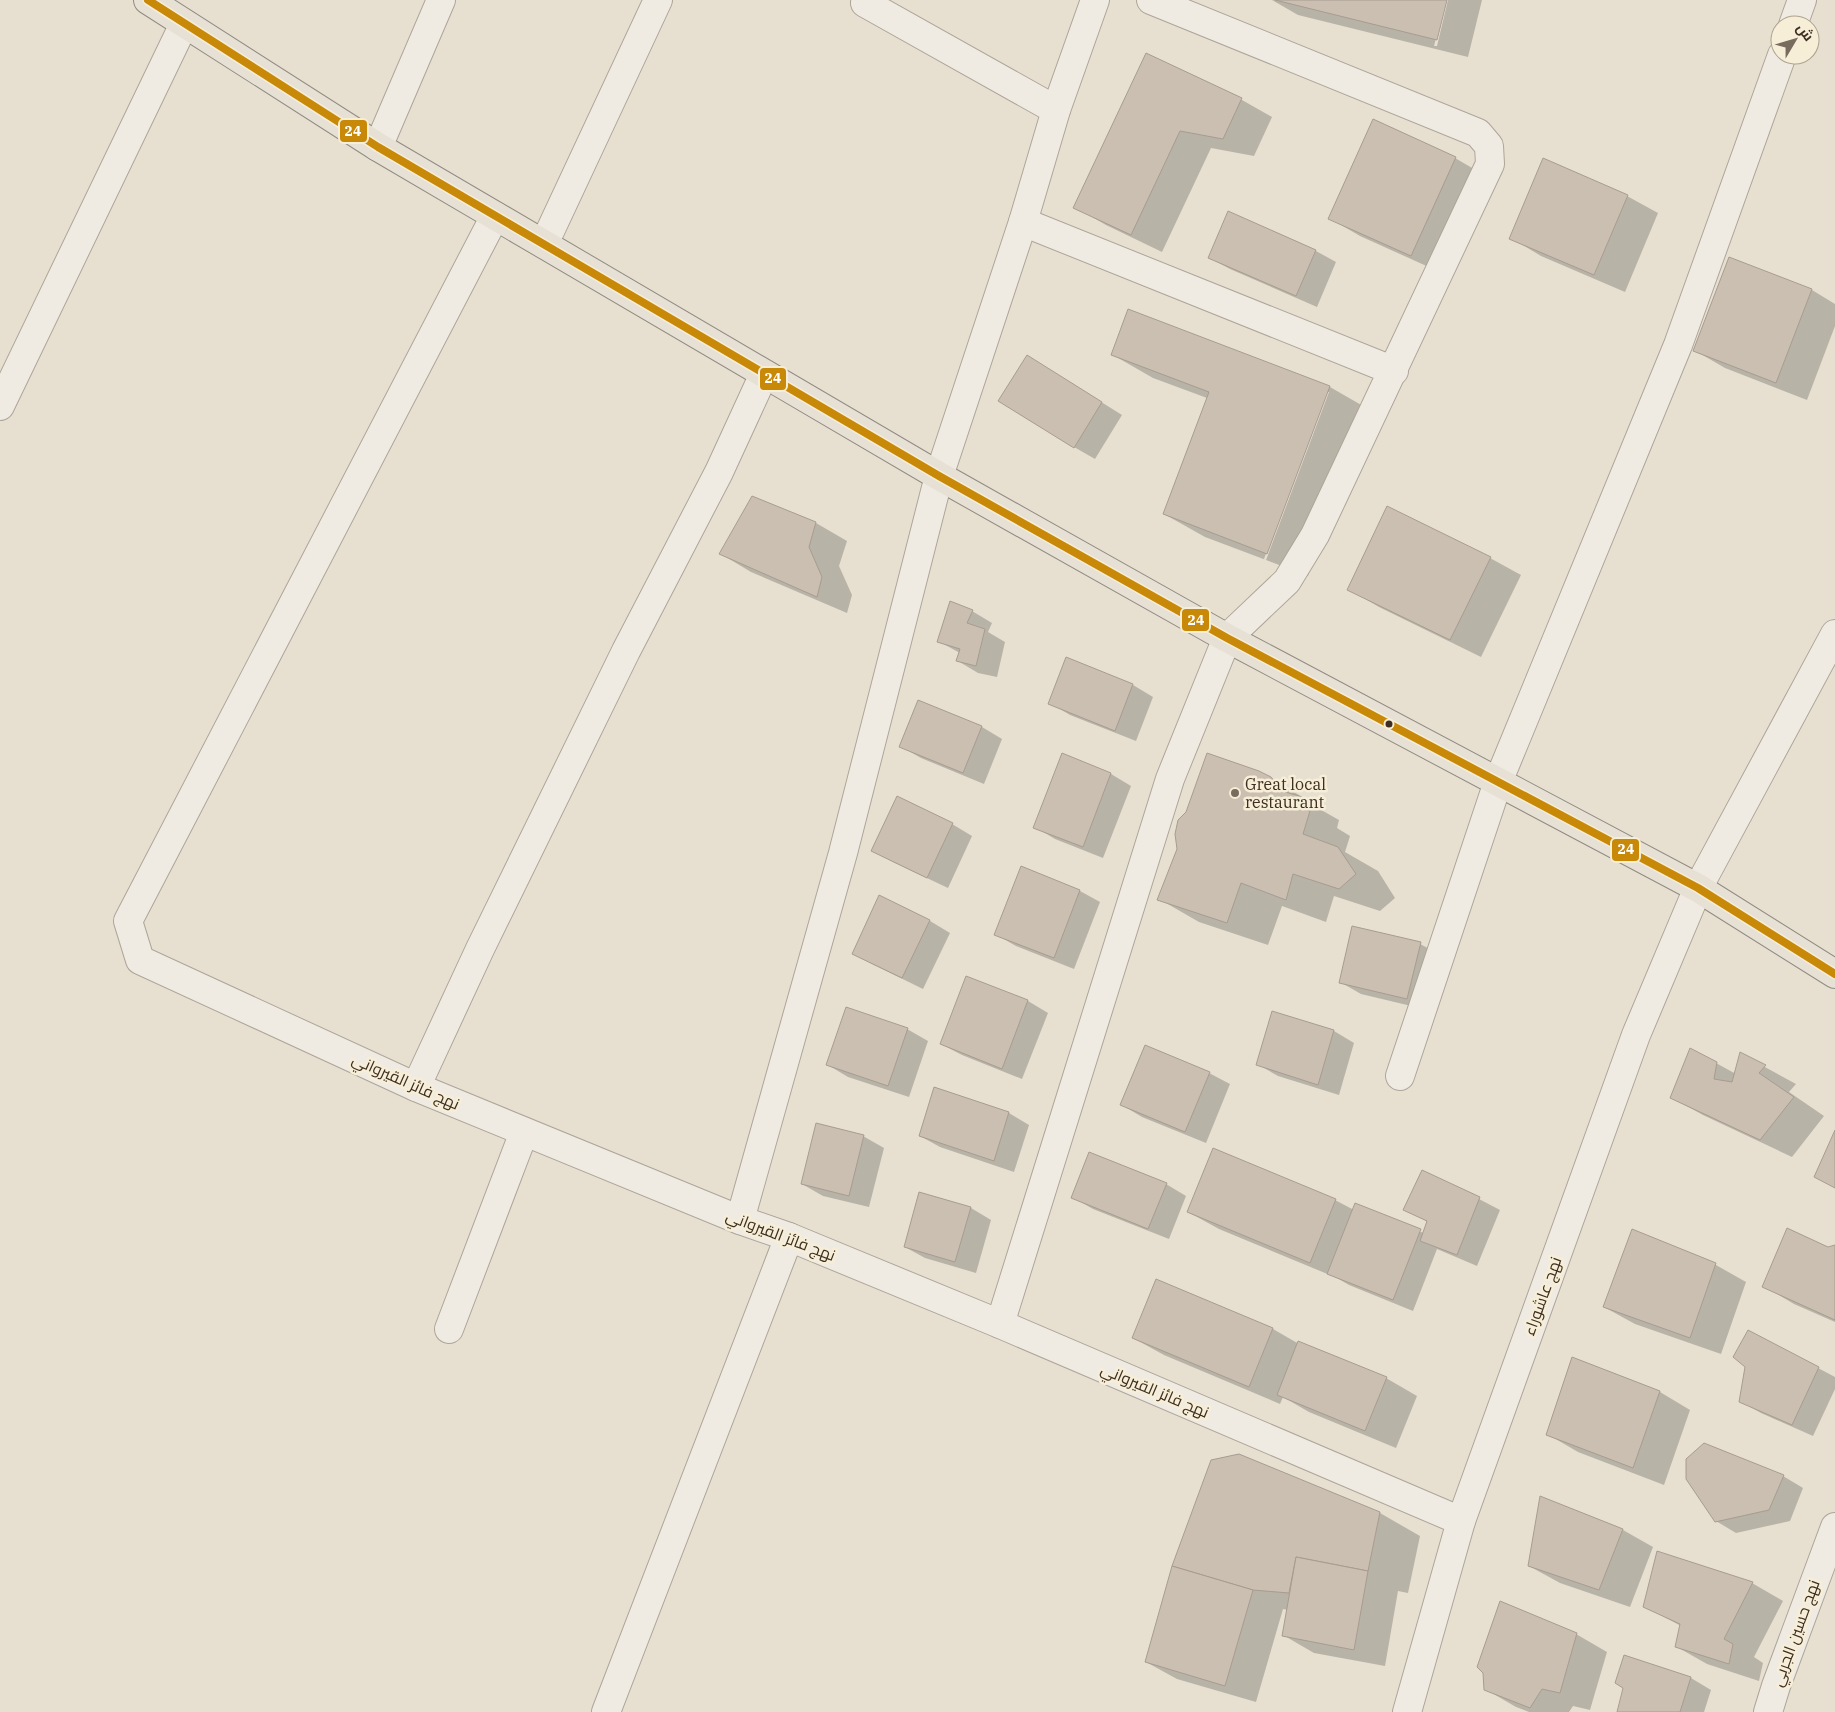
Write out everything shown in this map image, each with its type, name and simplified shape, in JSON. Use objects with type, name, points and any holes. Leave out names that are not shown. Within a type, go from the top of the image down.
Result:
[{"type":"main road","points":[[148,0],[378,147],[939,476],[1227,638],[1698,888],[1835,974]]},
{"type":"street","points":[[378,147],[442,0]]},
{"type":"street","points":[[544,244],[658,0]]},
{"type":"street","points":[[740,1220],[844,853],[939,476],[1023,222],[1056,110],[1095,0]]},
{"type":"street","points":[[1000,1324],[1170,779],[1227,638],[1287,581],[1315,535],[1490,164],[1489,146],[1478,133],[1151,0]]},
{"type":"street","points":[[1797,15],[1802,0]]},
{"type":"street","points":[[866,3],[1056,110]]},
{"type":"street","points":[[0,406],[184,24]]},
{"type":"street","points":[[1400,1076],[1498,782],[1678,345],[1778,65]]},
{"type":"street","name":"نهج فائز القيرواني","points":[[495,216],[128,921],[140,960],[416,1087],[1000,1324],[1461,1521]]},
{"type":"street","points":[[1023,222],[1394,371]]},
{"type":"street","points":[[416,1087],[480,949],[626,651],[719,472],[764,374]]},
{"type":"street","name":"نهج عاشوراء","points":[[1408,1712],[1461,1521],[1636,1035],[1698,888],[1835,634]]},
{"type":"street","points":[[449,1329],[524,1132]]},
{"type":"street","points":[[606,1712],[789,1237]]},
{"type":"street","name":"نهج حسين الجربي","points":[[1768,1712],[1835,1527]]},
{"type":"building","points":[[1275,0],[1447,0],[1437,40]]},
{"type":"building","points":[[1146,53],[1242,98],[1223,139],[1180,131],[1131,235],[1073,208]]},
{"type":"building","points":[[1373,119],[1456,157],[1411,256],[1328,219]]},
{"type":"building","points":[[1543,158],[1628,195],[1594,275],[1509,239]]},
{"type":"building","points":[[1228,211],[1316,250],[1296,296],[1208,258]]},
{"type":"building","points":[[1729,257],[1812,289],[1776,383],[1693,351]]},
{"type":"building","points":[[1128,309],[1330,386],[1267,554],[1163,514],[1209,392],[1111,355]]},
{"type":"building","points":[[1027,355],[1102,402],[1074,448],[998,401]]},
{"type":"building","points":[[752,496],[816,522],[809,547],[822,577],[817,597],[719,554]]},
{"type":"building","points":[[1387,506],[1491,557],[1450,640],[1347,590]]},
{"type":"building","points":[[950,601],[973,610],[967,623],[985,629],[976,666],[956,661],[960,649],[937,642]]},
{"type":"building","points":[[1066,657],[1133,684],[1115,731],[1048,704]]},
{"type":"building","points":[[918,700],[982,726],[963,773],[899,747]]},
{"type":"building","points":[[1062,753],[1111,773],[1083,847],[1033,828]]},
{"type":"building","points":[[1207,753],[1259,771],[1271,777],[1282,791],[1299,796],[1296,806],[1310,811],[1303,834],[1338,847],[1356,874],[1339,889],[1293,874],[1286,900],[1241,883],[1227,923],[1157,900],[1177,849],[1175,834],[1178,820],[1186,812]]},
{"type":"building","points":[[897,796],[953,823],[927,878],[871,851]]},
{"type":"building","points":[[1021,866],[1080,890],[1054,958],[994,935]]},
{"type":"building","points":[[879,895],[930,920],[902,978],[852,954]]},
{"type":"building","points":[[1352,926],[1421,942],[1407,999],[1339,983]]},
{"type":"building","points":[[966,976],[1028,1000],[1002,1069],[940,1044]]},
{"type":"building","points":[[846,1007],[908,1028],[888,1086],[826,1065]]},
{"type":"building","points":[[1272,1011],[1334,1030],[1318,1085],[1256,1065]]},
{"type":"building","points":[[1145,1045],[1210,1072],[1185,1132],[1120,1105]]},
{"type":"building","points":[[1690,1048],[1717,1062],[1714,1079],[1732,1082],[1740,1052],[1766,1065],[1759,1073],[1794,1097],[1760,1140],[1670,1098]]},
{"type":"building","points":[[934,1087],[1009,1112],[994,1161],[919,1136]]},
{"type":"building","points":[[816,1123],[864,1135],[849,1196],[801,1184]]},
{"type":"building","points":[[1835,1130],[1835,1188],[1814,1177]]},
{"type":"building","points":[[1213,1148],[1336,1199],[1310,1263],[1187,1212]]},
{"type":"building","points":[[1089,1152],[1167,1183],[1148,1229],[1071,1198]]},
{"type":"building","points":[[1422,1170],[1480,1197],[1457,1255],[1420,1241],[1427,1221],[1403,1210]]},
{"type":"building","points":[[919,1192],[971,1207],[955,1262],[904,1247]]},
{"type":"building","points":[[1355,1203],[1421,1229],[1393,1300],[1327,1274]]},
{"type":"building","points":[[1787,1228],[1828,1247],[1835,1245],[1835,1320],[1762,1287]]},
{"type":"building","points":[[1632,1229],[1716,1263],[1690,1338],[1603,1307]]},
{"type":"building","points":[[1156,1279],[1273,1328],[1249,1387],[1132,1338]]},
{"type":"building","points":[[1748,1330],[1819,1367],[1792,1425],[1739,1402],[1745,1367],[1733,1357]]},
{"type":"building","points":[[1298,1341],[1387,1377],[1365,1431],[1277,1395]]},
{"type":"building","points":[[1572,1357],[1660,1391],[1633,1468],[1546,1435]]},
{"type":"building","points":[[1704,1443],[1784,1475],[1769,1510],[1715,1522],[1686,1479],[1686,1459]]},
{"type":"building","points":[[1239,1454],[1380,1512],[1368,1571],[1296,1557],[1289,1593],[1253,1590],[1172,1566],[1211,1460]]},
{"type":"building","points":[[1540,1496],[1623,1529],[1599,1590],[1528,1566]]},
{"type":"building","points":[[1657,1551],[1753,1582],[1724,1639],[1733,1644],[1729,1664],[1675,1647],[1680,1624],[1643,1607]]},
{"type":"building","points":[[1296,1557],[1368,1571],[1354,1650],[1282,1636]]},
{"type":"building","points":[[1172,1566],[1253,1590],[1225,1686],[1145,1662]]},
{"type":"building","points":[[1500,1601],[1577,1633],[1560,1693],[1542,1689],[1530,1708],[1484,1690],[1483,1673],[1477,1667]]},
{"type":"building","points":[[1624,1655],[1691,1677],[1680,1712],[1617,1712],[1623,1688],[1615,1683]]},
{"type":"transit line","name":"24","points":[[148,0],[378,147],[939,476],[1227,638],[1698,888],[1835,974]]},
{"type":"place","name":"Great local restaurant","points":[[1235,793]]}]
